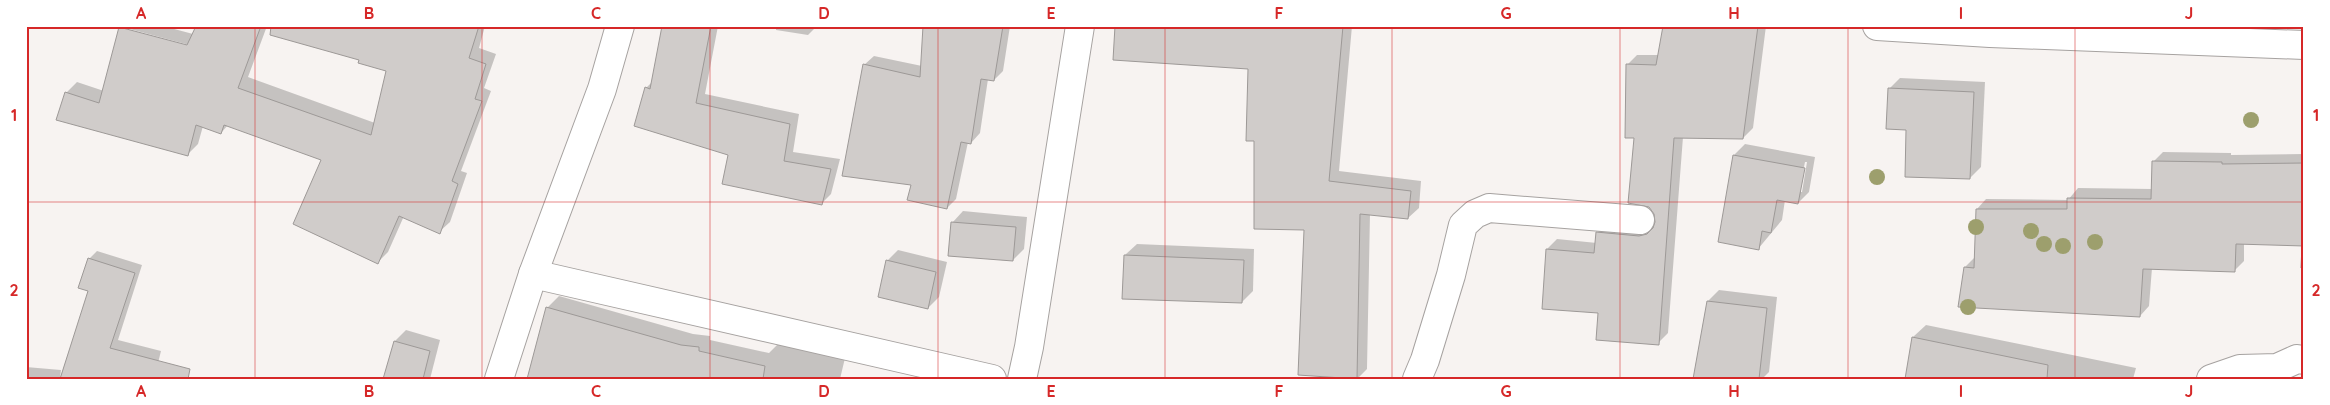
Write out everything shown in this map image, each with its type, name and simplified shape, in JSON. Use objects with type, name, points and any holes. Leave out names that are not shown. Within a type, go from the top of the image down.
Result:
[{"type":"street","points":[[499,379],[534,274],[602,89],[620,26]]},
{"type":"street","points":[[1022,379],[1029,347],[1080,26]]},
{"type":"street","points":[[1877,26],[2000,33],[2304,45]]},
{"type":"street","points":[[1417,379],[1425,360],[1451,275],[1463,225],[1475,214],[1489,208],[1640,220]]},
{"type":"street","points":[[534,274],[992,379]]},
{"type":"street","points":[[2211,379],[2240,369],[2277,368],[2298,359],[2304,360]]},
{"type":"building","points":[[196,26],[261,26],[238,88],[371,135],[386,71],[358,63],[359,60],[270,35],[271,26],[479,26],[469,58],[486,64],[475,99],[482,101],[452,181],[458,184],[440,234],[399,216],[378,264],[293,224],[321,160],[224,125],[221,134],[196,125],[188,156],[56,120],[65,92],[99,103],[119,27],[187,45]]},
{"type":"building","points":[[662,26],[711,26],[696,103],[790,124],[784,161],[831,169],[822,205],[722,184],[728,155],[634,126],[645,87],[650,89]]},
{"type":"building","points":[[923,26],[1003,26],[994,81],[981,79],[971,144],[961,142],[947,209],[907,200],[911,185],[842,176],[863,64],[920,77]]},
{"type":"building","points":[[1115,26],[1343,26],[1329,181],[1411,191],[1408,219],[1360,214],[1357,379],[1298,375],[1304,230],[1254,229],[1254,141],[1246,141],[1248,69],[1113,60]]},
{"type":"building","points":[[1663,26],[1758,26],[1743,139],[1674,138],[1659,345],[1596,340],[1598,313],[1542,309],[1546,249],[1594,253],[1596,232],[1639,236],[1647,234],[1653,228],[1655,222],[1654,214],[1649,207],[1628,203],[1634,138],[1625,138],[1626,64],[1656,65]]},
{"type":"building","points":[[1888,88],[1974,92],[1970,179],[1905,177],[1906,130],[1886,129]]},
{"type":"building","points":[[1733,155],[1805,168],[1798,204],[1777,200],[1771,233],[1762,231],[1759,250],[1718,242]]},
{"type":"building","points":[[2152,161],[2222,162],[2222,164],[2304,163],[2304,246],[2236,244],[2235,272],[2143,269],[2140,317],[1958,307],[1964,267],[1974,268],[1976,209],[2067,209],[2067,198],[2151,199]]},
{"type":"building","points":[[951,222],[1016,227],[1013,261],[948,256]]},
{"type":"building","points":[[1124,255],[1244,260],[1242,303],[1122,299]]},
{"type":"building","points":[[88,258],[135,273],[110,348],[190,369],[188,379],[60,379],[88,291],[78,288]]},
{"type":"building","points":[[886,260],[936,272],[928,309],[878,297]]},
{"type":"building","points":[[1707,301],[1767,308],[1759,379],[1693,379]]},
{"type":"building","points":[[546,307],[681,345],[699,347],[699,351],[765,366],[763,379],[527,379]]},
{"type":"building","points":[[1912,337],[2048,365],[2047,379],[1905,379]]},
{"type":"building","points":[[394,341],[430,351],[423,379],[383,379]]}]
